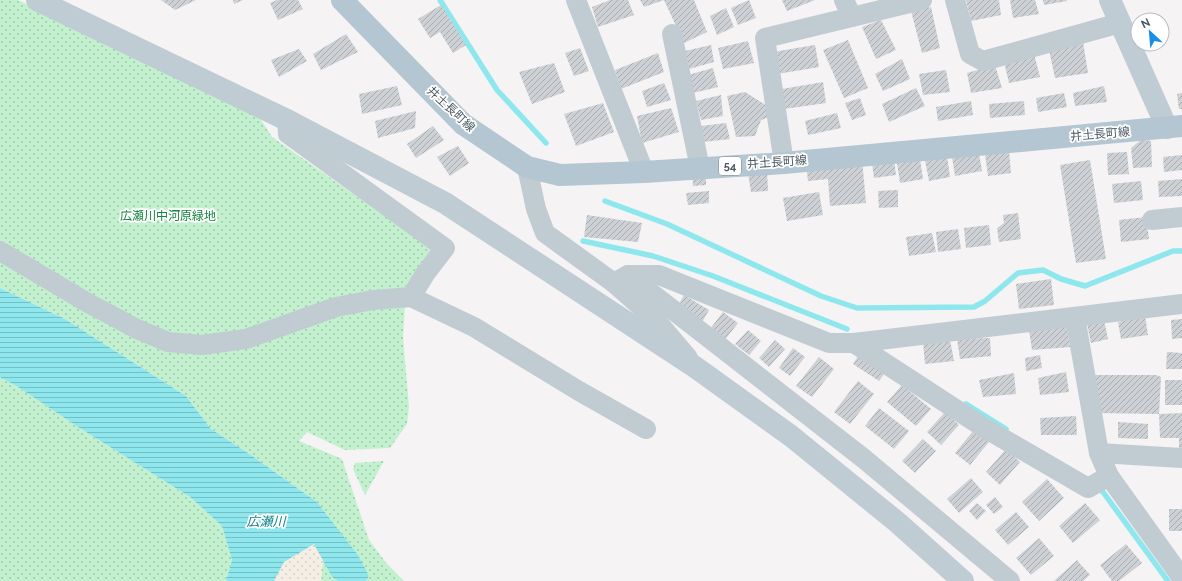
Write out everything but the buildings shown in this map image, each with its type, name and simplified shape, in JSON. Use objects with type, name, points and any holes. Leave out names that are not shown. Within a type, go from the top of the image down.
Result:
[{"type":"main road","name":"井土長町線","points":[[342,0],[463,124],[527,168],[560,175],[644,172],[784,162],[1174,127]]},
{"type":"street","points":[[37,0],[287,120],[446,203],[695,367],[791,436],[897,522],[963,581]]},
{"type":"street","points":[[576,0],[644,172]]},
{"type":"street","points":[[784,162],[765,38],[848,9],[922,0]]},
{"type":"street","points":[[955,0],[970,54],[983,62],[1120,23]]},
{"type":"street","points":[[1110,0],[1120,23],[1174,127]]},
{"type":"street","points":[[672,34],[700,168]]},
{"type":"street","points":[[287,120],[288,134],[445,248],[425,274],[411,297]]},
{"type":"street","points":[[527,168],[536,209],[545,233],[621,279],[864,458],[1010,581]]},
{"type":"street","points":[[1152,220],[1182,217]]},
{"type":"street","points":[[0,251],[88,303],[137,329],[168,342],[202,345],[246,339],[336,307],[373,300],[411,297],[474,327],[579,391],[646,429]]},
{"type":"street","points":[[621,279],[659,275],[829,343],[854,343],[1182,304]]},
{"type":"street","points":[[621,279],[695,367]]},
{"type":"street","points":[[1075,317],[1099,453],[1100,482]]},
{"type":"street","points":[[854,343],[983,427],[1100,482],[1182,578]]},
{"type":"street","points":[[1099,453],[1182,458]]},
{"type":"green space","name":"広瀬川中河原緑地","points":[[0,0],[18,0],[258,115],[272,137],[432,249],[401,293],[385,309],[405,306],[403,337],[409,407],[407,424],[390,448],[345,450],[307,432],[299,441],[342,459],[369,540],[387,564],[404,581],[366,581],[369,576],[317,502],[251,455],[211,429],[186,396],[65,319],[0,288]]},
{"type":"green space","points":[[0,377],[190,497],[222,526],[232,560],[226,581],[0,581]]},
{"type":"green space","points":[[384,461],[365,495],[353,469],[355,463]]},
{"type":"green space","points":[[323,559],[332,577],[338,581],[321,581]]},
{"type":"sand","points":[[314,543],[323,559],[321,581],[274,581],[284,562]]},
{"type":"water","name":"広瀬川","points":[[0,288],[65,319],[186,396],[211,429],[251,455],[317,502],[358,555],[369,576],[366,581],[338,581],[332,577],[314,544],[284,562],[274,581],[226,581],[232,560],[222,526],[190,497],[0,377]]},
{"type":"waterway","points":[[440,0],[497,90],[546,143]]},
{"type":"waterway","points":[[605,201],[667,224],[821,296],[857,308],[974,307],[985,301],[1018,273],[1043,270],[1061,279],[1085,286],[1173,251],[1182,251]]},
{"type":"waterway","points":[[583,241],[653,256],[713,276],[847,329]]},
{"type":"waterway","points":[[966,404],[1006,429]]},
{"type":"waterway","points":[[1097,487],[1103,492],[1168,581]]}]
